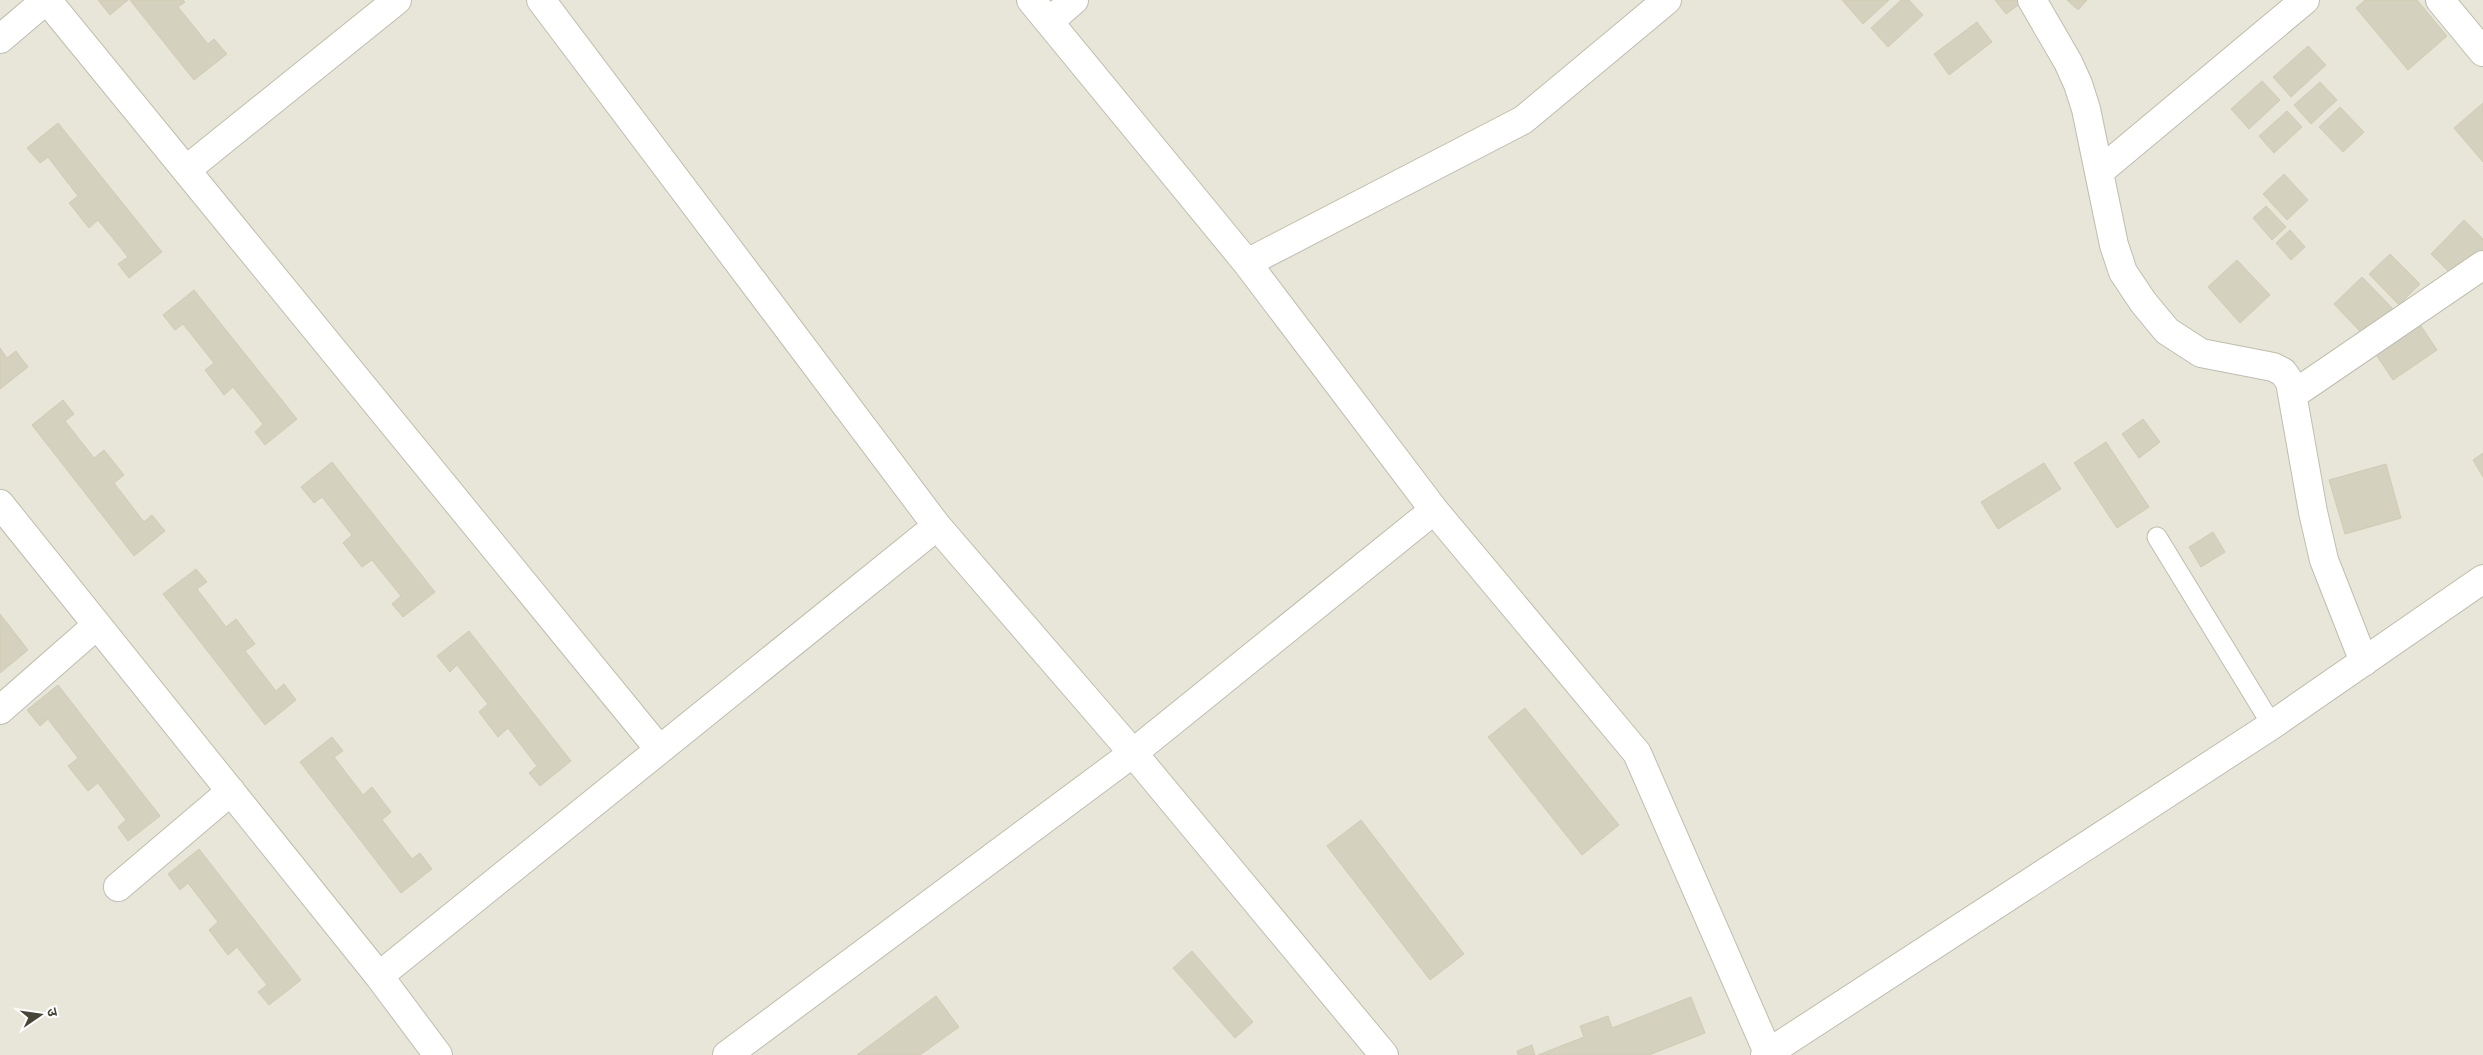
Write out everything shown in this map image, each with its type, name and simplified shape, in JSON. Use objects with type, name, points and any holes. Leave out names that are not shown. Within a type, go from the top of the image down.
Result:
[{"type":"street","points":[[0,39],[46,0],[659,749]]},
{"type":"street","points":[[186,170],[397,0]]},
{"type":"street","points":[[541,0],[937,526],[1133,753],[1384,1055]]},
{"type":"street","points":[[1031,0],[1247,262],[1434,510],[1637,753],[1767,1054],[2272,725],[2483,579]]},
{"type":"street","points":[[1049,22],[1074,0]]},
{"type":"street","points":[[1247,262],[1523,120],[1667,0]]},
{"type":"street","points":[[2032,0],[2068,62],[2078,84],[2086,109],[2114,245],[2123,272],[2143,302],[2167,331],[2201,353],[2273,367],[2283,372],[2290,382],[2294,394],[2313,512],[2324,560],[2364,662]]},
{"type":"street","points":[[2099,172],[2305,0]]},
{"type":"street","points":[[2440,0],[2483,52]]},
{"type":"street","points":[[2294,394],[2483,265]]},
{"type":"street","points":[[0,504],[379,976],[438,1055]]},
{"type":"street","points":[[727,1055],[1133,753],[1434,510]]},
{"type":"street","points":[[379,976],[937,526]]},
{"type":"street","points":[[0,710],[97,624]]},
{"type":"street","points":[[118,887],[231,791]]},
{"type":"lane","points":[[2158,537],[2272,725]]},
{"type":"shaded area","points":[[0,0],[2483,0],[2483,1055],[0,1055]]},
{"type":"building","points":[[98,0],[128,0],[110,15]]},
{"type":"building","points":[[130,0],[183,0],[185,2],[178,7],[208,44],[214,39],[227,54],[194,80]]},
{"type":"building","points":[[1842,0],[1889,0],[1863,24]]},
{"type":"building","points":[[1901,0],[1909,0],[1923,15],[1888,47],[1871,28]]},
{"type":"building","points":[[1995,0],[2025,0],[2006,14]]},
{"type":"building","points":[[2067,0],[2087,0],[2078,10]]},
{"type":"building","points":[[2365,0],[2417,0],[2447,36],[2408,70],[2356,8]]},
{"type":"building","points":[[1977,22],[1992,42],[1949,75],[1934,54]]},
{"type":"building","points":[[2308,46],[2326,65],[2291,97],[2273,77]]},
{"type":"building","points":[[2262,81],[2280,100],[2249,129],[2231,109]]},
{"type":"building","points":[[2320,82],[2337,100],[2311,124],[2294,105]]},
{"type":"building","points":[[2483,103],[2483,162],[2454,128]]},
{"type":"building","points":[[2340,107],[2364,132],[2343,152],[2319,127]]},
{"type":"building","points":[[2287,111],[2302,127],[2274,153],[2259,136]]},
{"type":"building","points":[[58,123],[162,252],[129,278],[118,264],[128,257],[98,220],[89,228],[69,203],[78,196],[48,157],[40,163],[27,148]]},
{"type":"building","points":[[2284,174],[2308,200],[2287,220],[2263,194]]},
{"type":"building","points":[[2266,206],[2286,227],[2272,240],[2253,218]]},
{"type":"building","points":[[2464,220],[2483,239],[2483,253],[2457,280],[2431,254]]},
{"type":"building","points":[[2290,230],[2305,247],[2291,260],[2276,243]]},
{"type":"building","points":[[2390,254],[2420,284],[2399,305],[2369,274]]},
{"type":"building","points":[[2237,260],[2270,295],[2240,323],[2208,287]]},
{"type":"building","points":[[2362,277],[2397,313],[2369,341],[2334,304]]},
{"type":"building","points":[[194,290],[297,419],[265,445],[255,432],[263,424],[233,387],[224,395],[205,370],[214,363],[183,324],[175,330],[163,315]]},
{"type":"building","points":[[2417,320],[2437,350],[2393,380],[2373,350]]},
{"type":"building","points":[[0,348],[7,358],[16,351],[28,367],[0,389]]},
{"type":"building","points":[[63,400],[74,414],[65,421],[94,458],[104,450],[124,475],[114,483],[144,522],[152,515],[165,531],[134,556],[32,425]]},
{"type":"building","points":[[2143,419],[2160,442],[2139,458],[2122,434]]},
{"type":"building","points":[[2106,442],[2149,507],[2117,528],[2074,463]]},
{"type":"building","points":[[2483,453],[2483,477],[2473,460]]},
{"type":"building","points":[[332,462],[435,592],[403,617],[392,604],[401,596],[372,560],[362,567],[343,543],[352,535],[322,497],[314,503],[301,487]]},
{"type":"building","points":[[2044,463],[2061,489],[1998,529],[1981,502]]},
{"type":"building","points":[[2386,464],[2401,518],[2345,534],[2329,480]]},
{"type":"building","points":[[2213,532],[2225,552],[2201,567],[2189,547]]},
{"type":"building","points":[[196,569],[207,582],[197,589],[226,627],[236,619],[255,644],[245,651],[276,691],[284,684],[296,700],[265,725],[163,594]]},
{"type":"building","points":[[0,614],[28,650],[0,673]]},
{"type":"building","points":[[469,631],[571,761],[540,786],[529,773],[537,766],[508,728],[498,737],[479,712],[488,704],[457,665],[450,672],[437,656]]},
{"type":"building","points":[[58,685],[160,816],[128,841],[118,827],[126,820],[98,783],[88,791],[68,766],[78,758],[48,719],[40,726],[27,710]]},
{"type":"building","points":[[1525,708],[1619,825],[1582,855],[1488,737]]},
{"type":"building","points":[[332,737],[343,751],[334,757],[363,795],[372,787],[391,812],[382,820],[412,859],[420,853],[432,869],[401,893],[300,762]]},
{"type":"building","points":[[1361,820],[1464,954],[1430,980],[1327,846]]},
{"type":"building","points":[[199,849],[301,980],[269,1005],[258,992],[267,985],[237,947],[228,955],[209,930],[218,922],[188,883],[180,890],[168,874]]},
{"type":"building","points":[[1192,951],[1253,1022],[1235,1038],[1173,968]]},
{"type":"building","points":[[936,996],[959,1027],[920,1055],[857,1055]]},
{"type":"building","points":[[1691,997],[1705,1033],[1649,1055],[1538,1055],[1584,1037],[1580,1026],[1608,1016],[1612,1028]]},
{"type":"building","points":[[1532,1045],[1535,1055],[1518,1055],[1517,1051]]}]
